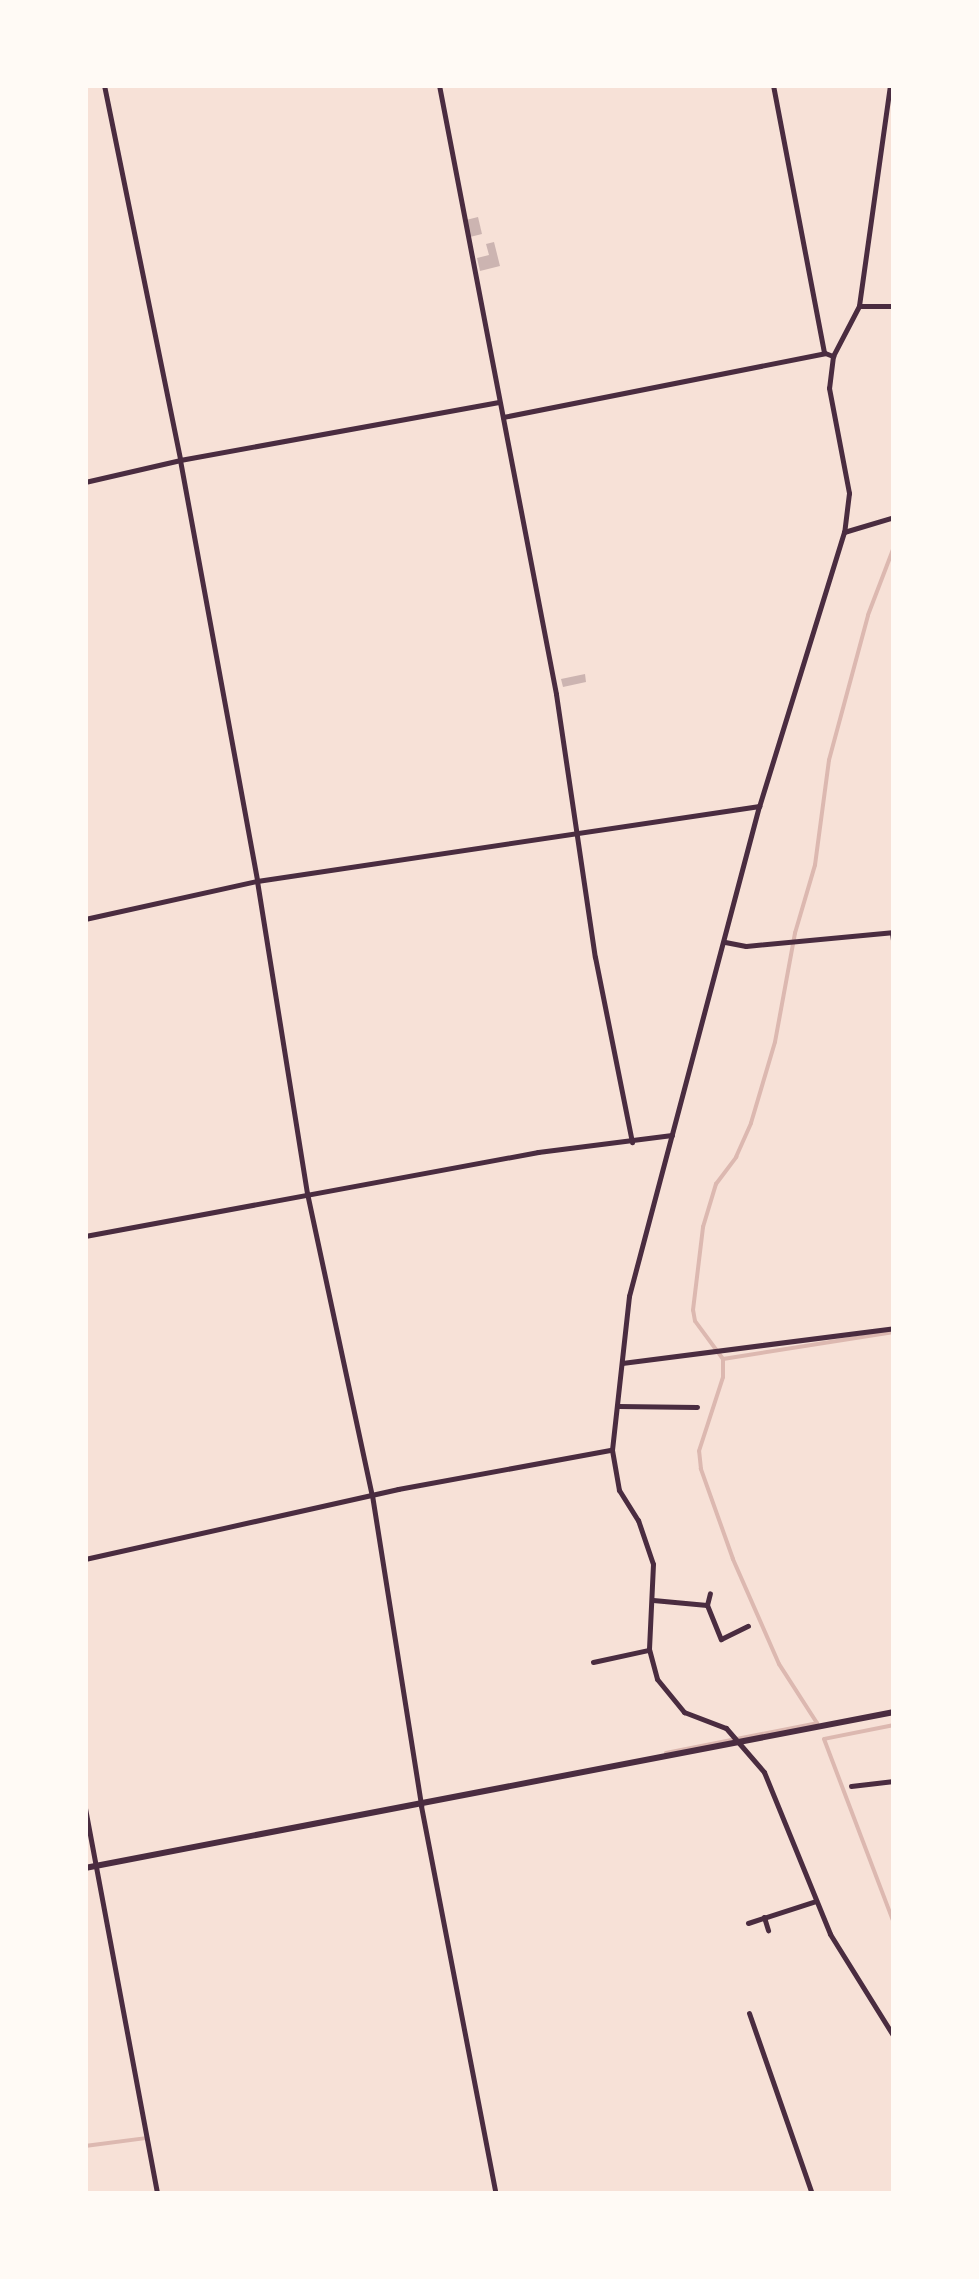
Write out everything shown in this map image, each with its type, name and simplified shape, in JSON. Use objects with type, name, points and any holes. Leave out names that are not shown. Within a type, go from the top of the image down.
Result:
[{"type":"street","points":[[104,85],[180,460],[257,881],[308,1193],[372,1495],[421,1806],[496,2194]]},
{"type":"street","points":[[439,85],[556,694],[575,833],[632,1142]]},
{"type":"street","points":[[773,85],[824,353]]},
{"type":"street","points":[[890,85],[859,306],[833,356],[829,388],[849,493],[844,532],[759,806],[629,1296],[612,1450],[619,1490],[649,1545],[653,1600],[649,1649],[657,1678],[684,1712],[733,1734],[764,1772],[816,1900],[858,1985],[894,2037]]},
{"type":"street","points":[[859,306],[894,306]]},
{"type":"street","points":[[503,417],[824,353],[833,356]]},
{"type":"street","points":[[85,482],[180,460],[500,402]]},
{"type":"street","points":[[844,532],[894,518]]},
{"type":"street","points":[[85,919],[257,881],[759,806]]},
{"type":"street","points":[[725,942],[746,946],[791,939],[893,933],[894,947]]},
{"type":"street","points":[[85,1236],[538,1152],[672,1135]]},
{"type":"street","points":[[622,1363],[894,1328]]},
{"type":"street","points":[[618,1406],[697,1408]]},
{"type":"street","points":[[85,1558],[372,1495],[612,1450]]},
{"type":"street","points":[[710,1593],[707,1605],[721,1639],[748,1626]]},
{"type":"street","points":[[653,1600],[707,1605]]},
{"type":"street","points":[[592,1662],[649,1649]]},
{"type":"street","points":[[85,1868],[894,1712]]},
{"type":"street","points":[[851,1786],[894,1781]]},
{"type":"street","points":[[85,1808],[157,2194]]},
{"type":"street","points":[[748,1923],[816,1900]]},
{"type":"street","points":[[764,1918],[768,1930]]},
{"type":"street","points":[[750,2013],[812,2194]]},
{"type":"building","points":[[478,217],[482,234],[470,237],[466,220]]},
{"type":"building","points":[[494,242],[500,266],[480,271],[477,258],[489,255],[486,244]]},
{"type":"building","points":[[585,674],[586,682],[563,687],[561,679]]},
{"type":"waterway","points":[[666,1753],[817,1723],[779,1664],[733,1559],[701,1469],[699,1451],[723,1377],[723,1359],[695,1321],[693,1310],[703,1227],[716,1184],[736,1157],[751,1123],[775,1042],[795,933],[815,865],[829,760],[868,615],[894,547]]},
{"type":"waterway","points":[[723,1359],[894,1332]]},
{"type":"waterway","points":[[894,1725],[824,1739],[894,1923]]},
{"type":"waterway","points":[[85,2146],[147,2138]]}]
